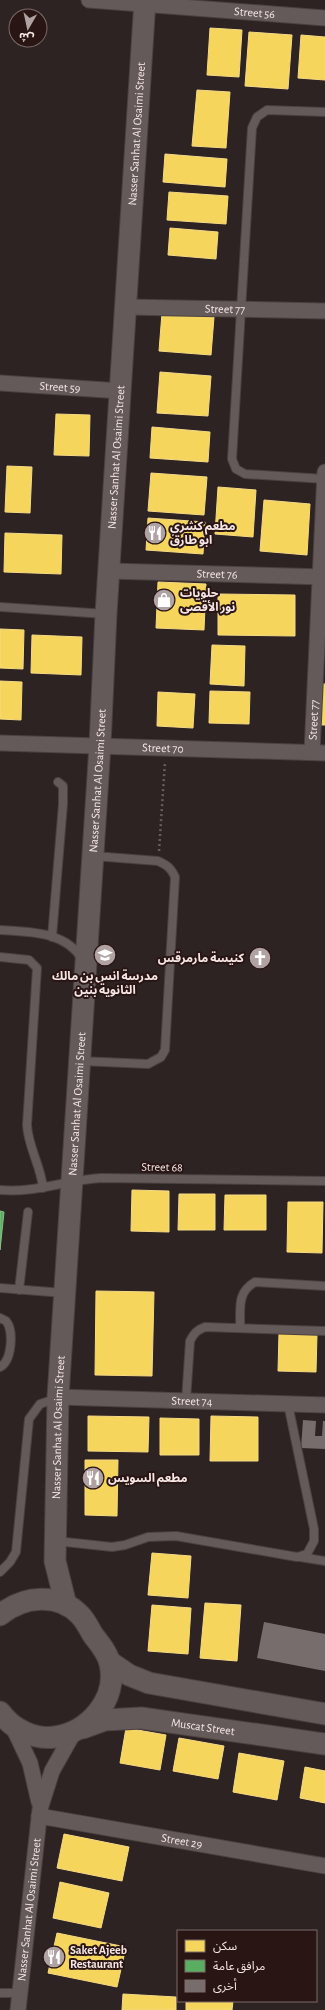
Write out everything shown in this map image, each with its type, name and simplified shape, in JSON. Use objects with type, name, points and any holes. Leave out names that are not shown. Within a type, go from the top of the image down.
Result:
[{"type":"street","name":"Street 56","points":[[89,0],[145,2],[325,18]]},
{"type":"street","name":"Nasser Sanhat Al Osaimi Street","points":[[66,1605],[55,1551],[58,1398],[86,971],[100,745],[106,614],[145,2]]},
{"type":"street","name":"Street 77","points":[[126,307],[325,311]]},
{"type":"street","name":"Street 59","points":[[0,383],[120,392]]},
{"type":"street","name":"Street 77","points":[[318,752],[325,472]]},
{"type":"street","name":"Street 76","points":[[109,571],[322,577]]},
{"type":"street","name":"Street 70","points":[[0,743],[318,752]]},
{"type":"street","name":"Street 74","points":[[58,1398],[325,1405]]},
{"type":"street","name":"Nasser Sanhat Al Osaimi Street","points":[[28,1601],[43,1582],[55,1551]]},
{"type":"street","points":[[0,1615],[16,1605],[28,1601],[53,1599],[66,1605],[80,1615],[103,1648],[110,1662],[110,1684],[108,1694],[98,1713],[78,1730]]},
{"type":"street","points":[[110,1662],[129,1675],[149,1683],[325,1714]]},
{"type":"street","name":"Muscat Street","points":[[7,1720],[37,1737],[51,1738],[65,1736],[105,1720],[141,1718],[324,1743]]},
{"type":"street","name":"Nasser Sanhat Al Osaimi Street","points":[[7,1720],[30,1763],[38,1794],[39,1813],[18,2010]]},
{"type":"street","name":"Nasser Sanhat Al Osaimi Street","points":[[39,1813],[52,1771],[78,1730]]},
{"type":"street","name":"Street 29","points":[[39,1813],[325,1866]]},
{"type":"lane","points":[[325,112],[273,109],[262,113],[254,122],[232,454],[233,464],[236,469],[245,474],[325,479]]},
{"type":"lane","points":[[1,607],[106,614]]},
{"type":"lane","points":[[52,937],[63,798],[63,786],[58,782]]},
{"type":"lane","points":[[80,1061],[148,1064],[161,1057],[165,1050],[175,877],[172,869],[166,864],[158,861],[93,856]]},
{"type":"lane","points":[[0,930],[36,933],[70,944],[81,958],[86,971]]},
{"type":"lane","points":[[0,957],[29,960],[37,968],[27,1136],[40,1170],[43,1188]]},
{"type":"lane","name":"Street 68","points":[[0,1190],[26,1191],[101,1178],[325,1181]]},
{"type":"lane","points":[[19,1290],[28,1212]]},
{"type":"lane","points":[[240,1328],[241,1299],[243,1292],[255,1282],[325,1286]]},
{"type":"lane","points":[[0,1288],[65,1293]]},
{"type":"lane","points":[[0,1318],[6,1321],[10,1329],[8,1357],[6,1362],[0,1366]]},
{"type":"lane","points":[[186,1401],[190,1342],[194,1334],[205,1327],[325,1331]]},
{"type":"lane","points":[[0,1572],[10,1562],[16,1552],[29,1419],[40,1404],[58,1398]]},
{"type":"lane","points":[[288,1404],[314,1529],[314,1540],[310,1550],[307,1554],[297,1557]]},
{"type":"lane","points":[[55,1551],[125,1545],[148,1537],[176,1536],[325,1561]]},
{"type":"lane","points":[[0,1992],[19,1993]]},
{"type":"path","points":[[158,861],[166,747]]},
{"type":"building: سكن","points":[[210,28],[242,30],[239,77],[207,75]]},
{"type":"building: سكن","points":[[249,32],[292,35],[288,89],[245,86]]},
{"type":"building: سكن","points":[[301,35],[325,37],[325,80],[298,78]]},
{"type":"building: سكن","points":[[197,90],[230,92],[226,148],[192,146]]},
{"type":"building: سكن","points":[[165,154],[227,159],[225,187],[163,182]]},
{"type":"building: سكن","points":[[169,192],[228,196],[226,224],[167,220]]},
{"type":"building: سكن","points":[[170,228],[218,232],[216,259],[168,255]]},
{"type":"building: سكن","points":[[162,313],[214,317],[211,355],[159,351]]},
{"type":"building: سكن","points":[[160,372],[211,376],[208,416],[157,413]]},
{"type":"building: سكن","points":[[56,414],[90,415],[89,456],[54,455]]},
{"type":"building: سكن","points":[[152,427],[210,432],[208,462],[150,458]]},
{"type":"building: سكن","points":[[7,466],[32,467],[30,513],[5,512]]},
{"type":"building: سكن","points":[[151,473],[207,477],[204,515],[148,511]]},
{"type":"building: سكن","points":[[218,487],[256,490],[253,537],[215,534]]},
{"type":"building: سكن","points":[[264,500],[310,504],[307,555],[260,551]]},
{"type":"building: سكن","points":[[148,518],[205,522],[203,554],[146,550]]},
{"type":"building: سكن","points":[[5,533],[62,535],[61,574],[4,572]]},
{"type":"building: سكن","points":[[158,582],[206,584],[204,630],[156,628]]},
{"type":"building: سكن","points":[[218,594],[295,595],[295,636],[218,635]]},
{"type":"building: سكن","points":[[0,629],[24,630],[23,669],[0,668]]},
{"type":"building: سكن","points":[[32,635],[82,637],[81,675],[31,673]]},
{"type":"building: سكن","points":[[212,645],[245,646],[244,686],[210,684]]},
{"type":"building: سكن","points":[[0,681],[22,682],[21,720],[0,719]]},
{"type":"building: سكن","points":[[321,684],[325,684],[325,725],[320,725]]},
{"type":"building: سكن","points":[[210,691],[250,692],[249,724],[209,723]]},
{"type":"building: سكن","points":[[158,692],[195,694],[193,728],[157,726]]},
{"type":"building: سكن","points":[[132,1190],[169,1191],[169,1232],[131,1231]]},
{"type":"building: سكن","points":[[179,1194],[215,1194],[215,1230],[178,1230]]},
{"type":"building: سكن","points":[[225,1195],[266,1195],[266,1230],[224,1230]]},
{"type":"building: سكن","points":[[288,1202],[323,1202],[322,1253],[287,1252]]},
{"type":"building: سكن","points":[[96,1291],[154,1292],[152,1376],[95,1375]]},
{"type":"building: سكن","points":[[279,1333],[317,1334],[316,1372],[278,1371]]},
{"type":"building: سكن","points":[[88,1416],[149,1417],[148,1452],[88,1451]]},
{"type":"building: سكن","points":[[211,1416],[258,1417],[258,1461],[210,1461]]},
{"type":"building: سكن","points":[[160,1418],[199,1419],[199,1455],[160,1455]]},
{"type":"building: سكن","points":[[85,1460],[118,1460],[117,1516],[85,1515]]},
{"type":"building: سكن","points":[[152,1553],[191,1556],[188,1598],[148,1595]]},
{"type":"building: سكن","points":[[205,1603],[241,1605],[237,1661],[200,1658]]},
{"type":"building: سكن","points":[[152,1605],[191,1608],[188,1654],[148,1651]]},
{"type":"building: سكن","points":[[126,1728],[166,1735],[160,1770],[120,1763]]},
{"type":"building: سكن","points":[[179,1738],[224,1746],[218,1779],[173,1771]]},
{"type":"building: سكن","points":[[239,1753],[284,1761],[277,1800],[233,1792]]},
{"type":"building: سكن","points":[[305,1767],[325,1771],[325,1803],[300,1798]]},
{"type":"building: سكن","points":[[64,1834],[129,1847],[122,1881],[57,1868]]},
{"type":"building: سكن","points":[[60,1882],[109,1893],[101,1928],[53,1918]]},
{"type":"building: سكن","points":[[57,1933],[126,1947],[117,1987],[48,1973]]},
{"type":"building: سكن","points":[[123,1994],[176,1997],[176,2010],[122,2010]]},
{"type":"building: سكن","points":[[186,2002],[233,2002],[232,2010],[186,2010]]},
{"type":"building: مرافق عامة","points":[[0,1211],[4,1212],[0,1250]]},
{"type":"building: أخرى","points":[[303,1420],[316,1421],[315,1436],[322,1436],[323,1421],[325,1421],[325,1449],[301,1448]]},
{"type":"building: أخرى","points":[[264,1622],[325,1634],[325,1671],[257,1658]]},
{"type":"place","name":"مطعم كشري ابو طارق","points":[[155,533]]},
{"type":"place","name":"حلويات نور الأقصى","points":[[164,600]]},
{"type":"place","name":"مدرسة انس بن مالك الثانوية بنين","points":[[105,955]]},
{"type":"place","name":"كنيسة مارمرقس","points":[[260,958]]},
{"type":"place","name":"مطعم السويس","points":[[93,1478]]},
{"type":"place","name":"Saket Ajeeb Restaurant","points":[[54,1957]]}]
